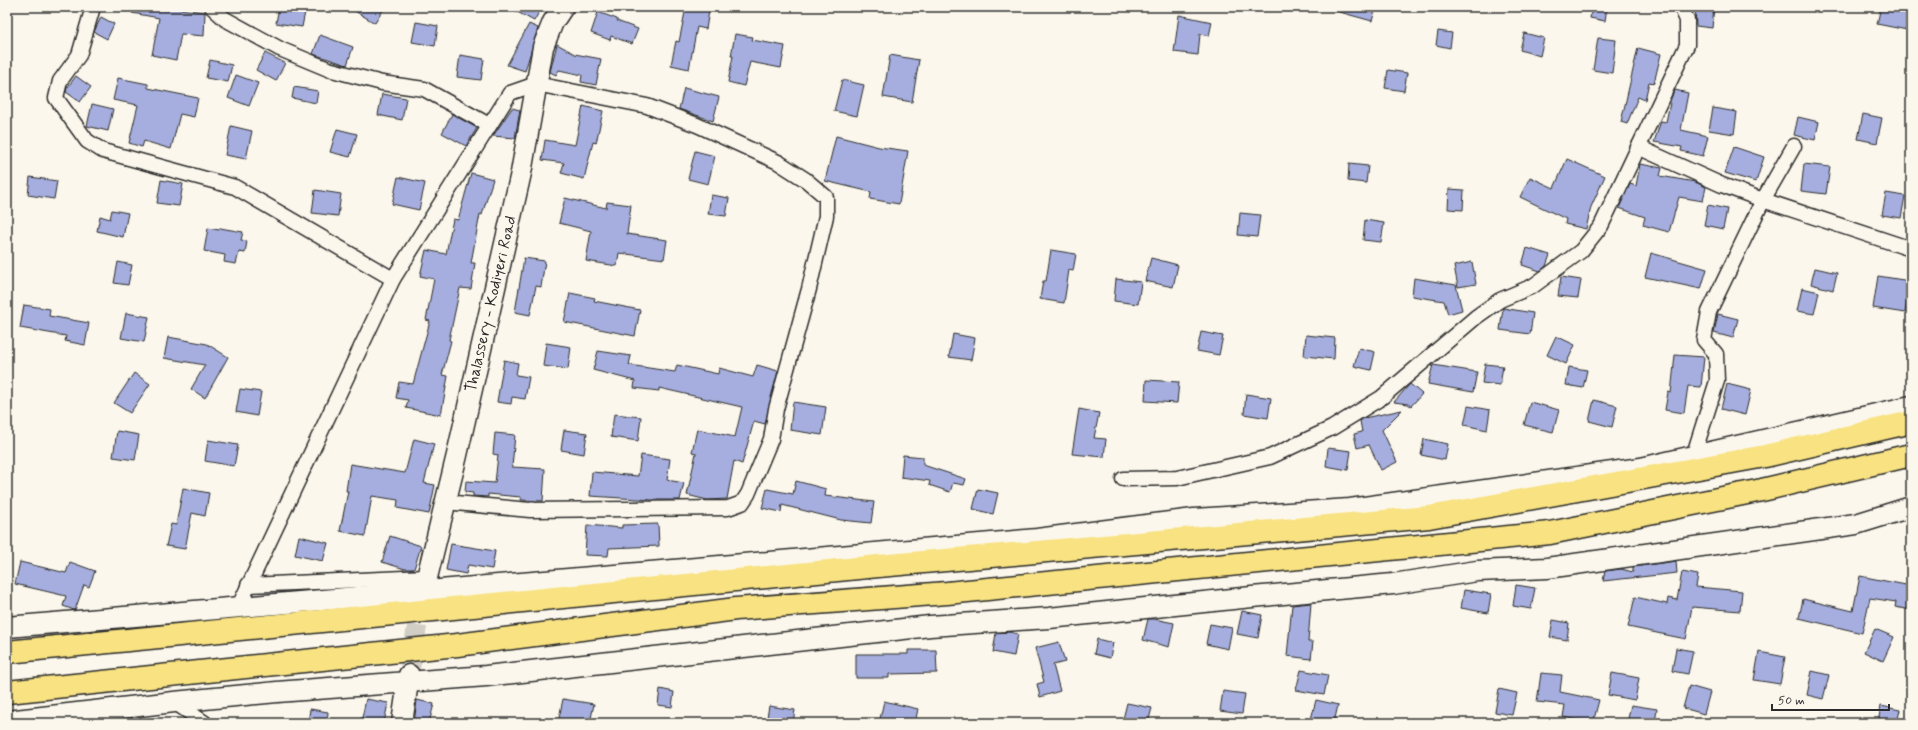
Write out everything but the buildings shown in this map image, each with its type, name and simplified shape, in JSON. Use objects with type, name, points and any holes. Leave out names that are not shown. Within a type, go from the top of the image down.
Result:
[{"type":"highway","points":[[7,652],[878,566],[1429,517],[1765,456],[1911,422]]},
{"type":"highway","points":[[7,692],[434,648],[736,609],[947,593],[1550,533],[1762,490],[1911,455]]},
{"type":"street","points":[[93,7],[79,55],[60,81],[56,98],[88,141],[103,151],[235,187],[394,278]]},
{"type":"street","points":[[212,7],[225,19],[280,49],[328,69],[382,83],[424,89],[489,125]]},
{"type":"street","name":"Thalassery - Kodiyeri Road","points":[[423,591],[521,173],[543,47],[553,22],[563,7]]},
{"type":"street","points":[[1124,479],[1177,478],[1270,457],[1332,428],[1381,398],[1476,316],[1500,300],[1533,286],[1581,250],[1602,226],[1687,45],[1687,20],[1681,7]]},
{"type":"street","points":[[238,608],[394,278],[510,93],[536,84],[647,106],[697,125],[778,162],[806,180],[826,197],[826,216],[809,289],[776,409],[770,438],[748,494],[742,502],[728,508],[530,510],[445,502]]},
{"type":"street","points":[[1693,457],[1717,381],[1716,354],[1704,340],[1709,312],[1762,200],[1794,146]]},
{"type":"street","points":[[1638,147],[1722,185],[1762,200],[1911,249]]},
{"type":"street","points":[[7,628],[821,556],[1037,539],[1194,519],[1350,509],[1641,468],[1911,406]]},
{"type":"street","points":[[7,721],[174,702],[408,679],[588,666],[930,626],[1049,618],[1393,584],[1477,571],[1547,568],[1856,524],[1911,507]]},
{"type":"street","points":[[248,585],[423,591]]},
{"type":"street","points":[[402,723],[408,679]]},
{"type":"street","points":[[174,702],[205,723]]},
{"type":"tunnel","points":[[409,675],[421,602]]}]
